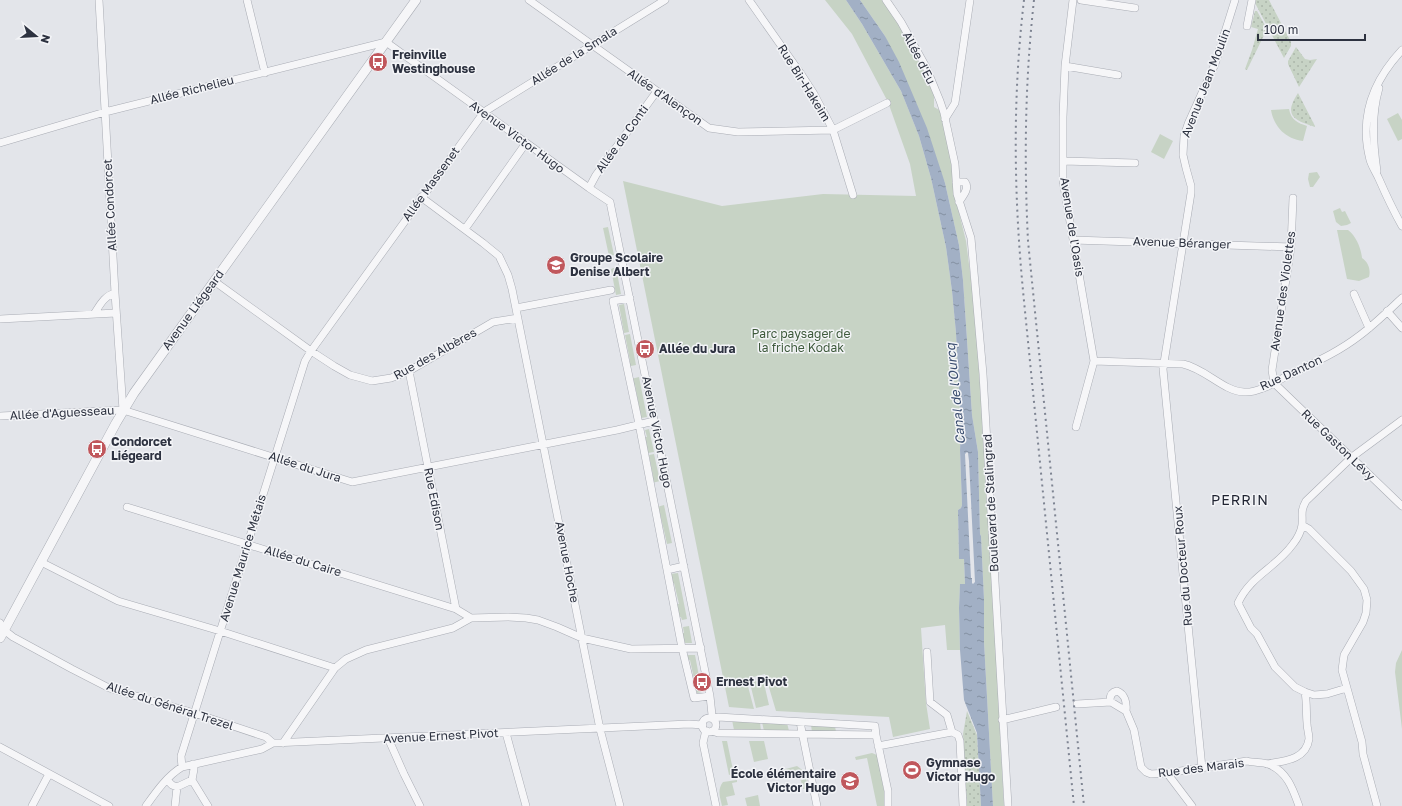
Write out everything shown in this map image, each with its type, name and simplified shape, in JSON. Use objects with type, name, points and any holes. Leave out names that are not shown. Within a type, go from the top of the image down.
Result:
[{"type":"street","name":"Allée Condorcet","points":[[99,0],[116,313],[124,410]]},
{"type":"street","points":[[247,0],[265,73]]},
{"type":"street","name":"Avenue Liégeard","points":[[2,630],[134,393],[416,0]]},
{"type":"street","name":"Allée d'Alençon","points":[[529,0],[709,128],[738,132],[833,130],[887,103]]},
{"type":"street","name":"Allée de la Smala","points":[[484,112],[665,0]]},
{"type":"street","name":"Rue Bir-Hakeim","points":[[749,0],[814,94],[833,130],[854,195]]},
{"type":"street","name":"Allée d'Eu","points":[[886,0],[901,22],[926,67],[940,101],[955,164],[956,182]]},
{"type":"street","points":[[945,119],[955,104],[970,0]]},
{"type":"street","name":"Avenue de l'Oasis","points":[[1073,0],[1065,66],[1063,161],[1064,191],[1094,361],[1076,427]]},
{"type":"street","points":[[1081,0],[1135,8]]},
{"type":"street","name":"Avenue Jean Moulin","points":[[1192,190],[1183,155],[1183,142],[1186,130],[1215,64],[1235,0]]},
{"type":"street","points":[[1245,26],[1252,0]]},
{"type":"street","name":"Allée Richelieu","points":[[0,143],[105,112],[386,42]]},
{"type":"street","name":"Avenue Victor Hugo","points":[[386,42],[526,144],[610,202],[710,696],[712,719],[716,726],[707,729]]},
{"type":"street","points":[[1402,50],[1392,61],[1371,97],[1366,127],[1370,159],[1373,168],[1402,226]]},
{"type":"street","points":[[1065,66],[1118,75]]},
{"type":"street","name":"Allée de Conti","points":[[589,188],[596,175],[657,91]]},
{"type":"street","name":"Allée Massenet","points":[[311,351],[484,112]]},
{"type":"street","points":[[465,229],[526,144]]},
{"type":"street","points":[[1063,161],[1135,163]]},
{"type":"street","points":[[956,182],[965,182],[967,185],[967,188],[959,202]]},
{"type":"street","name":"Boulevard de Stalingrad","points":[[956,182],[959,202],[971,238],[983,367],[1008,806]]},
{"type":"street","name":"Rue du Docteur Roux","points":[[1192,190],[1163,369],[1202,768]]},
{"type":"street","name":"Avenue Hoche","points":[[421,198],[465,229],[499,256],[508,275],[544,444],[600,729],[620,806]]},
{"type":"street","name":"Avenue des Violettes","points":[[1274,383],[1272,370],[1291,247],[1293,198]]},
{"type":"street","name":"Avenue Béranger","points":[[1073,240],[1291,247]]},
{"type":"street","name":"Rue des Albères","points":[[214,281],[311,351],[350,375],[372,381],[391,378],[409,371],[493,322],[518,318]]},
{"type":"street","points":[[516,308],[611,290]]},
{"type":"street","points":[[94,314],[105,299],[115,293]]},
{"type":"street","points":[[1354,294],[1369,328]]},
{"type":"street","name":"Avenue Victor Hugo","points":[[630,298],[613,301],[639,424],[682,648],[694,698],[710,696]]},
{"type":"street","name":"Rue Danton","points":[[1094,361],[1184,364],[1195,367],[1234,390],[1244,392],[1254,391],[1274,383],[1318,361],[1358,337],[1402,298]]},
{"type":"street","points":[[1387,311],[1402,328]]},
{"type":"street","points":[[0,319],[116,313]]},
{"type":"street","name":"Avenue Maurice Métais","points":[[182,767],[181,756],[194,713],[305,361],[311,351]]},
{"type":"street","name":"Rue Edison","points":[[409,371],[456,609]]},
{"type":"street","name":"Rue Gaston Lévy","points":[[1274,383],[1402,506]]},
{"type":"street","name":"Allée d'Aguesseau","points":[[0,416],[124,410]]},
{"type":"street","name":"Allée du Jura","points":[[124,410],[352,482],[617,430],[654,421]]},
{"type":"street","points":[[1347,688],[1321,695],[1314,695],[1295,687],[1275,667],[1238,603],[1242,594],[1256,578],[1292,546],[1300,532],[1302,525],[1302,509],[1306,501],[1352,457],[1402,420]]},
{"type":"street","name":"Allée du Caire","points":[[127,507],[456,609]]},
{"type":"street","points":[[1302,525],[1309,529],[1352,571],[1364,590],[1366,613],[1363,622],[1344,655],[1342,663],[1343,678],[1362,742],[1377,806]]},
{"type":"street","points":[[41,562],[118,601],[220,631],[335,668]]},
{"type":"street","points":[[667,570],[684,566]]},
{"type":"street","points":[[456,609],[471,618]]},
{"type":"street","points":[[283,743],[335,668],[346,659],[366,650],[452,628],[471,618],[508,617],[538,620],[582,638],[631,649],[700,648]]},
{"type":"street","name":"Allée du Général Trezel","points":[[2,630],[109,688],[194,713],[266,737],[273,743]]},
{"type":"street","points":[[927,652],[930,702],[947,715],[952,732]]},
{"type":"street","name":"Rue des Marais","points":[[1111,702],[1110,697],[1114,692],[1120,692],[1123,695],[1127,705],[1126,711],[1134,730],[1141,767],[1146,772],[1152,774],[1167,773],[1247,761],[1267,764],[1279,770],[1286,777],[1292,787],[1299,806]]},
{"type":"street","points":[[1267,764],[1291,759],[1300,755],[1306,748],[1309,735],[1305,692]]},
{"type":"street","points":[[1077,704],[1111,702],[1126,711]]},
{"type":"street","points":[[1002,720],[1056,707]]},
{"type":"street","points":[[716,806],[703,743],[707,729],[705,720],[718,717],[874,726],[888,791],[888,806]]},
{"type":"street","points":[[800,722],[817,806]]},
{"type":"street","name":"Avenue Ernest Pivot","points":[[182,767],[262,749],[273,743],[689,724],[718,733],[876,735]]},
{"type":"street","points":[[878,746],[952,732],[958,735],[960,741],[963,806]]},
{"type":"street","points":[[506,733],[526,806]]},
{"type":"street","points":[[388,738],[420,806]]},
{"type":"street","points":[[0,747],[109,806]]},
{"type":"street","points":[[193,764],[194,769],[192,780],[208,806]]},
{"type":"street","points":[[146,806],[167,780],[182,767]]},
{"type":"street","points":[[1167,773],[1192,806]]},
{"type":"street","points":[[32,806],[49,774]]},
{"type":"street","points":[[167,780],[172,785],[177,787],[192,780]]},
{"type":"street","points":[[176,806],[177,787]]},
{"type":"green space","name":"Parc paysager de la friche Kodak","points":[[825,0],[846,0],[862,24],[901,91],[919,136],[931,178],[946,247],[956,333],[961,429],[960,450],[962,505],[958,510],[959,558],[964,559],[965,584],[960,585],[960,650],[947,650],[945,625],[921,628],[926,703],[930,729],[893,737],[889,717],[776,711],[765,674],[746,679],[754,709],[729,707],[623,181],[722,206],[823,194],[916,196],[910,164],[888,102],[852,34]]},
{"type":"green space","points":[[860,0],[882,0],[898,23],[934,94],[934,107],[941,111],[953,161],[957,205],[966,241],[974,303],[985,450],[1004,806],[993,806],[984,642],[984,599],[980,534],[978,452],[972,415],[963,280],[959,245],[945,183],[885,36]]},
{"type":"green space","points":[[1256,0],[1269,0],[1291,42],[1291,46],[1284,58],[1255,3]]},
{"type":"green space","points":[[1255,11],[1257,11],[1267,29],[1247,70],[1245,69],[1258,29],[1251,27]]},
{"type":"green space","points":[[1296,47],[1305,59],[1317,59],[1299,87],[1288,64],[1288,61]]},
{"type":"green space","points":[[1298,93],[1315,127],[1296,119],[1291,112],[1291,107]]},
{"type":"green space","points":[[1289,109],[1291,116],[1295,120],[1307,126],[1303,141],[1286,135],[1275,122],[1271,110]]},
{"type":"green space","points":[[1398,113],[1402,120],[1402,139],[1398,141],[1387,119]]},
{"type":"green space","points":[[1160,134],[1173,141],[1164,159],[1151,152]]},
{"type":"green space","points":[[1317,172],[1320,177],[1313,187],[1310,187],[1308,179],[1309,173]]},
{"type":"green space","points":[[1340,208],[1342,212],[1345,211],[1351,223],[1341,226],[1336,222],[1333,211]]},
{"type":"green space","points":[[608,227],[614,255],[609,256],[603,228]]},
{"type":"green space","points":[[1337,230],[1348,230],[1356,239],[1361,250],[1362,258],[1366,262],[1370,271],[1369,277],[1359,281],[1347,279]]},
{"type":"green space","points":[[616,267],[621,294],[616,295],[611,269]]},
{"type":"green space","points":[[624,304],[629,332],[624,333],[619,305]]},
{"type":"green space","points":[[630,334],[636,365],[631,366],[631,371],[628,362],[630,361],[625,335]]},
{"type":"green space","points":[[639,377],[647,417],[641,418],[635,385],[632,385],[631,379]]},
{"type":"green space","points":[[649,429],[654,452],[648,453],[645,430]]},
{"type":"green space","points":[[654,454],[660,481],[652,483],[651,476],[653,476],[649,455]]},
{"type":"green space","points":[[664,505],[672,543],[667,544],[660,513],[658,513],[657,507]]},
{"type":"green space","points":[[678,573],[687,619],[682,620],[681,617],[679,617],[676,604],[679,604],[674,583],[672,583],[670,574]]},
{"type":"green space","points":[[689,626],[692,643],[684,643],[682,633],[684,633],[683,627]]},
{"type":"green space","points":[[1402,650],[1402,729],[1395,672],[1396,663]]},
{"type":"green space","points":[[687,655],[695,655],[702,692],[697,693],[690,660],[688,661]]},
{"type":"green space","points":[[763,679],[769,705],[756,708],[750,683]]},
{"type":"green space","points":[[967,711],[977,735],[981,806],[967,806],[963,734]]},
{"type":"green space","points":[[732,720],[760,722],[761,731],[734,730]]},
{"type":"green space","points":[[762,722],[787,723],[789,731],[764,731]]},
{"type":"green space","points":[[811,725],[835,726],[836,732],[812,732]]},
{"type":"green space","points":[[722,741],[727,741],[733,770],[735,770],[735,773],[729,775]]},
{"type":"green space","points":[[749,741],[764,741],[768,759],[754,762]]},
{"type":"green space","points":[[872,753],[877,755],[884,790],[885,806],[877,806],[867,758],[856,760],[855,757]]},
{"type":"green space","points":[[797,766],[805,772],[808,789],[803,789],[800,781],[804,779],[802,771],[775,778],[774,772]]},
{"type":"green space","points":[[737,780],[737,782],[732,783],[735,795],[726,797],[728,805],[722,806],[720,794],[721,785],[723,782]]},
{"type":"green space","points":[[758,795],[760,806],[747,806],[745,798]]},
{"type":"water","points":[[846,0],[860,0],[885,36],[899,62],[927,128],[945,183],[959,245],[963,280],[972,415],[978,452],[980,534],[984,599],[984,642],[993,806],[981,806],[977,733],[964,700],[960,650],[959,608],[960,584],[965,584],[964,559],[959,559],[958,510],[962,505],[960,450],[961,429],[956,333],[946,247],[931,178],[919,136],[901,91],[862,24]],"holes":[[[967,452],[975,582],[973,584],[971,578],[965,454]]]},
{"type":"railway","points":[[1024,0],[1020,38],[1016,113],[1016,188],[1018,226],[1024,301],[1074,806]]},
{"type":"railway","points":[[1034,0],[1026,120],[1028,241],[1084,806]]},
{"type":"place","name":"Freinville Westinghouse","points":[[378,62]]},
{"type":"place","name":"Groupe Scolaire Denise Albert","points":[[556,265]]},
{"type":"place","name":"Allée du Jura","points":[[645,349]]},
{"type":"place","name":"Condorcet Liégeard","points":[[97,449]]},
{"type":"place","name":"Ernest Pivot","points":[[702,682]]},
{"type":"place","name":"Gymnase Victor Hugo","points":[[912,770]]},
{"type":"place","name":"École élémentaire Victor Hugo","points":[[850,781]]},
{"type":"district","name":"PERRIN","points":[[1240,500]]},
{"type":"water label","name":"Canal de l'Ourcq","points":[[955,394]]}]
